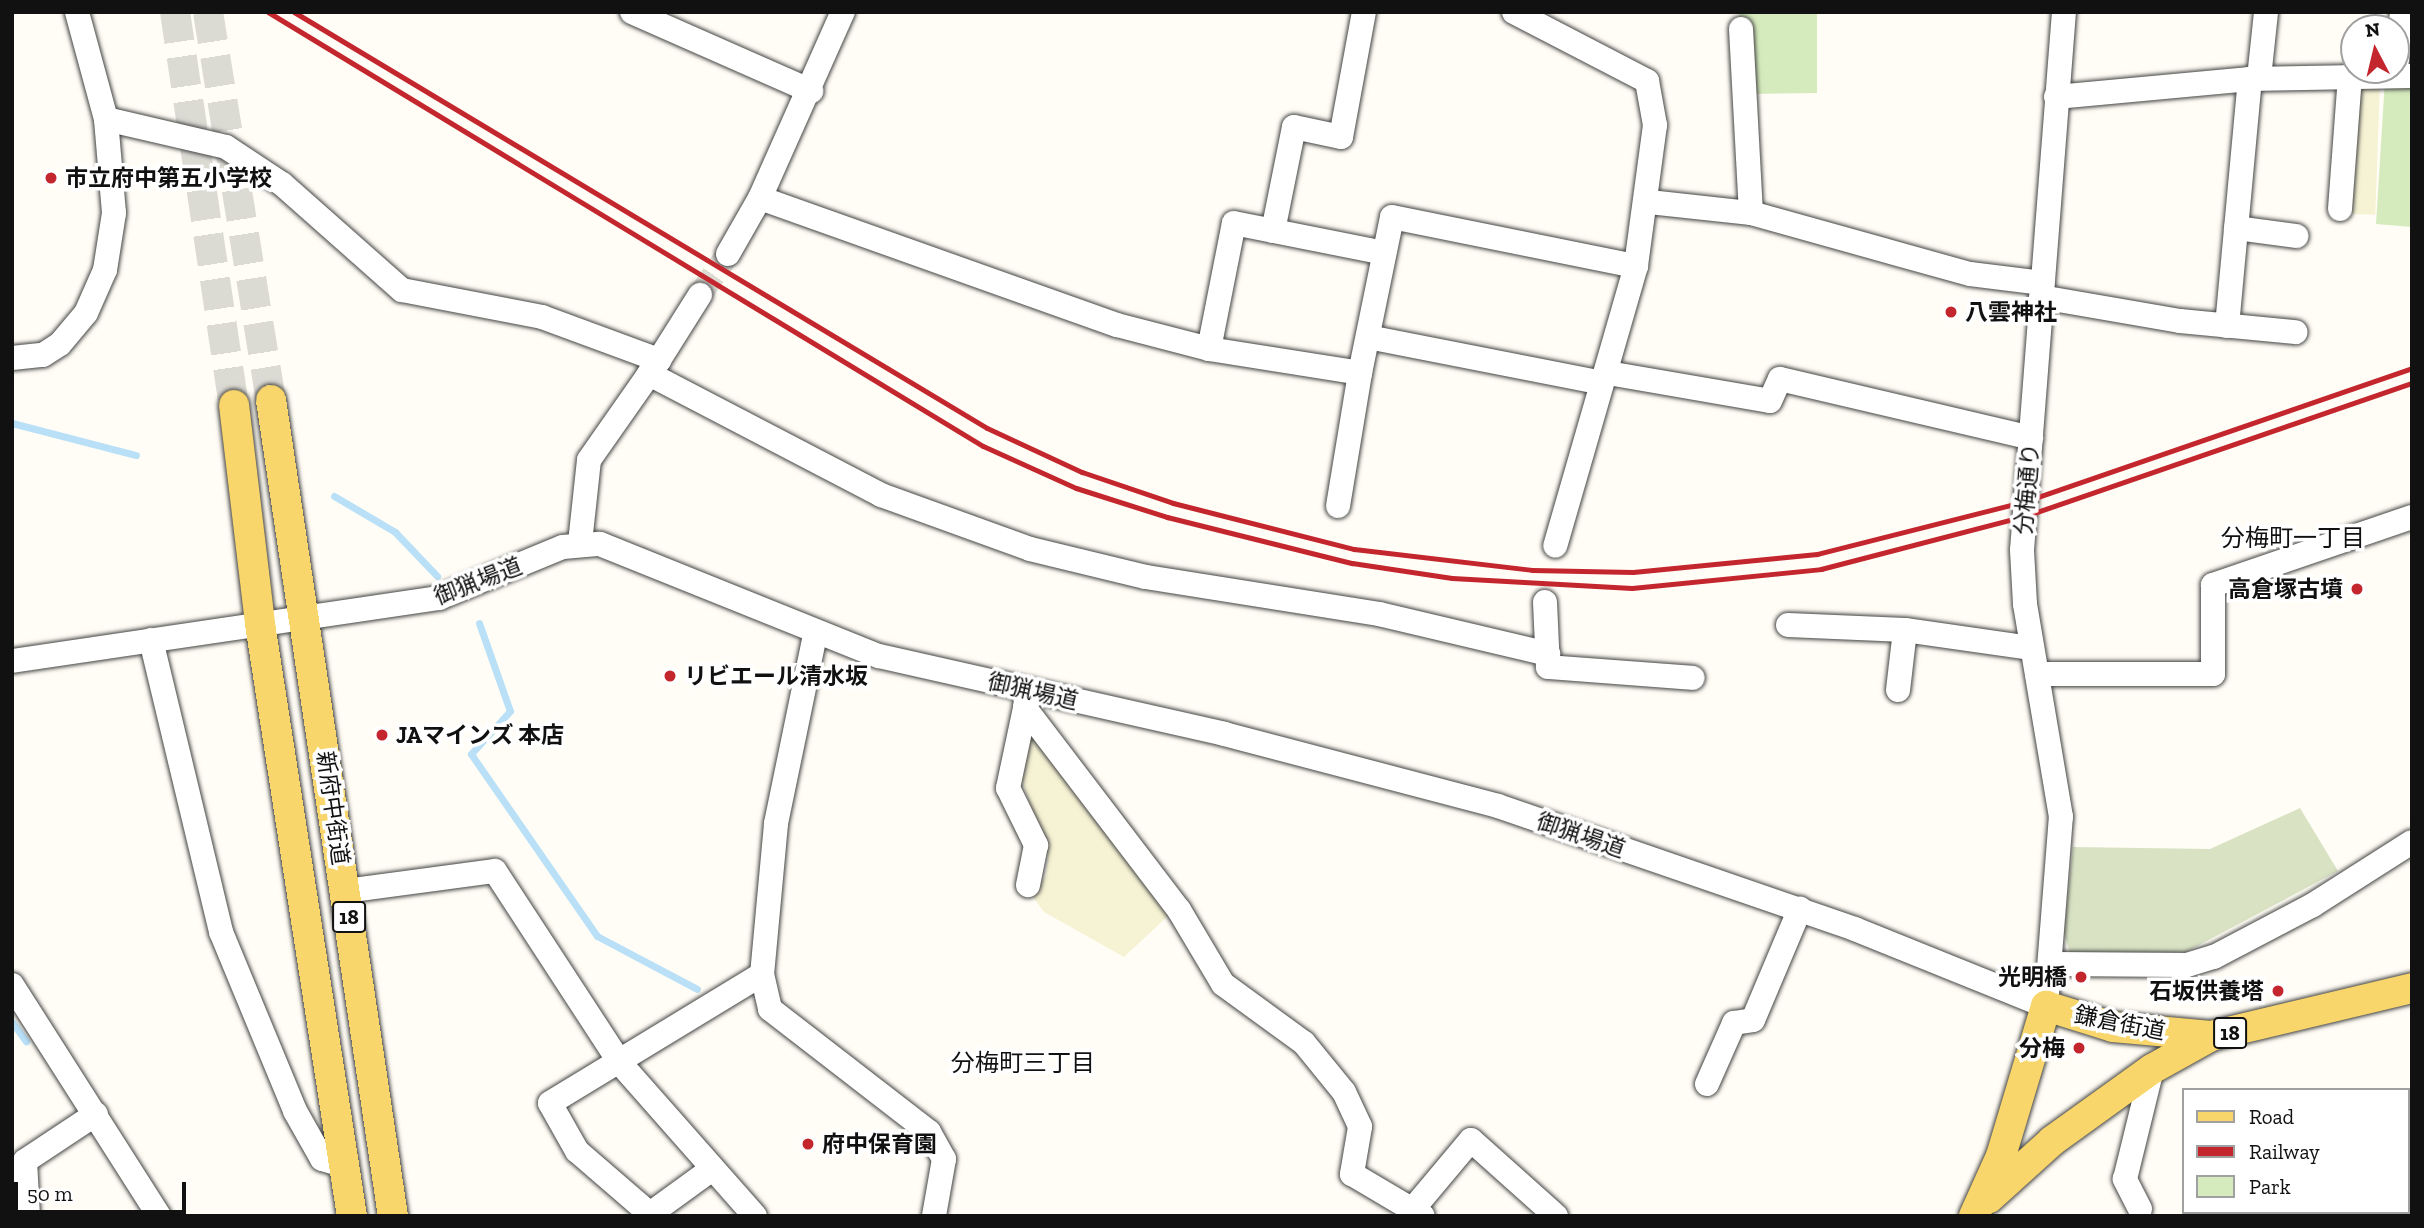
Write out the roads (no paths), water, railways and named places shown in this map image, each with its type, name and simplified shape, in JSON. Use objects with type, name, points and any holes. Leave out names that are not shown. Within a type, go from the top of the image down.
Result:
[{"type":"main road","name":"新府中街道","points":[[271,400],[393,1216]]},
{"type":"main road","name":"新府中街道","points":[[234,405],[260,624],[352,1216]]},
{"type":"main road","name":"鎌倉街道","points":[[1975,1214],[2001,1156],[2046,1006],[2113,1027],[2211,1036],[2412,988]]},
{"type":"main road","name":"18","points":[[1975,1214],[2052,1141],[2152,1069],[2211,1036]]},
{"type":"street","points":[[12,358],[43,355],[60,344],[86,313],[105,270],[114,214],[106,118],[77,12]]},
{"type":"street","points":[[632,12],[811,91]]},
{"type":"street","points":[[728,254],[760,198],[811,91],[843,12]]},
{"type":"street","points":[[1273,231],[1294,127],[1341,136],[1364,12]]},
{"type":"street","points":[[1514,12],[1647,81],[1655,125],[1649,202],[1636,266],[1555,547]]},
{"type":"street","name":"分梅通り","points":[[2046,1006],[2054,964],[2061,817],[2022,572],[2041,290],[2064,12]]},
{"type":"street","points":[[2227,327],[2254,79],[2266,12]]},
{"type":"street","points":[[1741,29],[1751,213]]},
{"type":"street","points":[[2056,97],[2254,79],[2340,75]]},
{"type":"street","points":[[2340,209],[2349,84]]},
{"type":"street","points":[[106,118],[226,147],[282,184],[402,290],[542,317],[654,367],[881,495],[1030,549],[1146,577],[1379,614],[1548,654]]},
{"type":"street","points":[[760,198],[1117,325],[1209,349],[1360,373]]},
{"type":"street","points":[[1649,202],[1751,213],[1970,274],[2041,290],[2227,327],[2295,332]]},
{"type":"street","points":[[1338,506],[1360,373],[1392,217],[1636,266]]},
{"type":"street","points":[[1209,349],[1234,223],[1384,253]]},
{"type":"street","points":[[2236,228],[2296,236]]},
{"type":"street","points":[[580,543],[589,460],[700,295]]},
{"type":"street","points":[[1368,337],[1605,378],[1770,401],[1780,379],[1958,426],[2031,438]]},
{"type":"street","points":[[2037,674],[2213,674],[2213,585],[2412,517]]},
{"type":"street","name":"御猟場道","points":[[12,660],[439,598],[580,543],[616,550],[815,635],[1026,698],[1497,806],[1800,909],[2046,1006]]},
{"type":"street","points":[[1545,602],[1548,667],[1693,678]]},
{"type":"street","points":[[1788,625],[1905,630],[2032,648]]},
{"type":"street","points":[[1898,690],[1905,630]]},
{"type":"street","points":[[815,635],[776,824],[762,974],[770,1009],[929,1132],[944,1159],[934,1216]]},
{"type":"street","points":[[151,640],[221,932],[295,1111],[322,1159],[346,1166]]},
{"type":"street","points":[[1026,698],[1008,788],[1036,845],[1028,885]]},
{"type":"street","points":[[1026,698],[1179,911],[1223,984],[1304,1043],[1344,1092],[1360,1127],[1352,1174],[1397,1206],[1418,1212],[1471,1140],[1556,1216]]},
{"type":"street","points":[[2054,964],[2187,965],[2214,957],[2303,911],[2412,842]]},
{"type":"street","points":[[345,891],[495,871],[620,1063],[755,1216]]},
{"type":"street","points":[[1707,1084],[1734,1023],[1754,1020],[1800,909]]},
{"type":"street","points":[[712,1169],[650,1214],[577,1151],[550,1103],[620,1063],[762,974]]},
{"type":"street","points":[[12,985],[159,1216]]},
{"type":"street","points":[[2140,1209],[2125,1179],[2152,1069]]},
{"type":"street","points":[[28,1216],[25,1161],[96,1114]]},
{"type":"waterway","points":[[12,423],[136,455]]},
{"type":"waterway","points":[[334,496],[395,532],[437,576]]},
{"type":"waterway","points":[[479,623],[510,711],[471,754],[597,936],[697,989]]},
{"type":"waterway","points":[[12,1022],[26,1041]]},
{"type":"tunnel","points":[[175,12],[234,405]]},
{"type":"tunnel","points":[[208,12],[271,400]]},
{"type":"tunnel","points":[[700,295],[728,254]]},
{"type":"railway","points":[[268,12],[983,446],[1076,488],[1167,517],[1352,563],[1452,578],[1632,588],[1821,569],[2025,516],[2412,383]]},
{"type":"railway","points":[[294,12],[987,428],[1082,472],[1173,503],[1354,549],[1532,570],[1633,572],[1817,554],[2026,501],[2412,368]]},
{"type":"place","name":"市立府中第五小学校","points":[[51,178]]},
{"type":"place","name":"八雲神社","points":[[1951,312]]},
{"type":"place","name":"高倉塚古墳","points":[[2357,589]]},
{"type":"place","name":"リビエール清水坂","points":[[670,676]]},
{"type":"place","name":"JAマインズ 本店","points":[[382,735]]},
{"type":"place","name":"光明橋","points":[[2081,977]]},
{"type":"place","name":"石坂供養塔","points":[[2278,991]]},
{"type":"place","name":"分梅","points":[[2079,1048]]},
{"type":"place","name":"府中保育園","points":[[808,1144]]},
{"type":"district","name":"分梅町一丁目","points":[[2293,538]]},
{"type":"district","name":"分梅町三丁目","points":[[1023,1063]]}]
